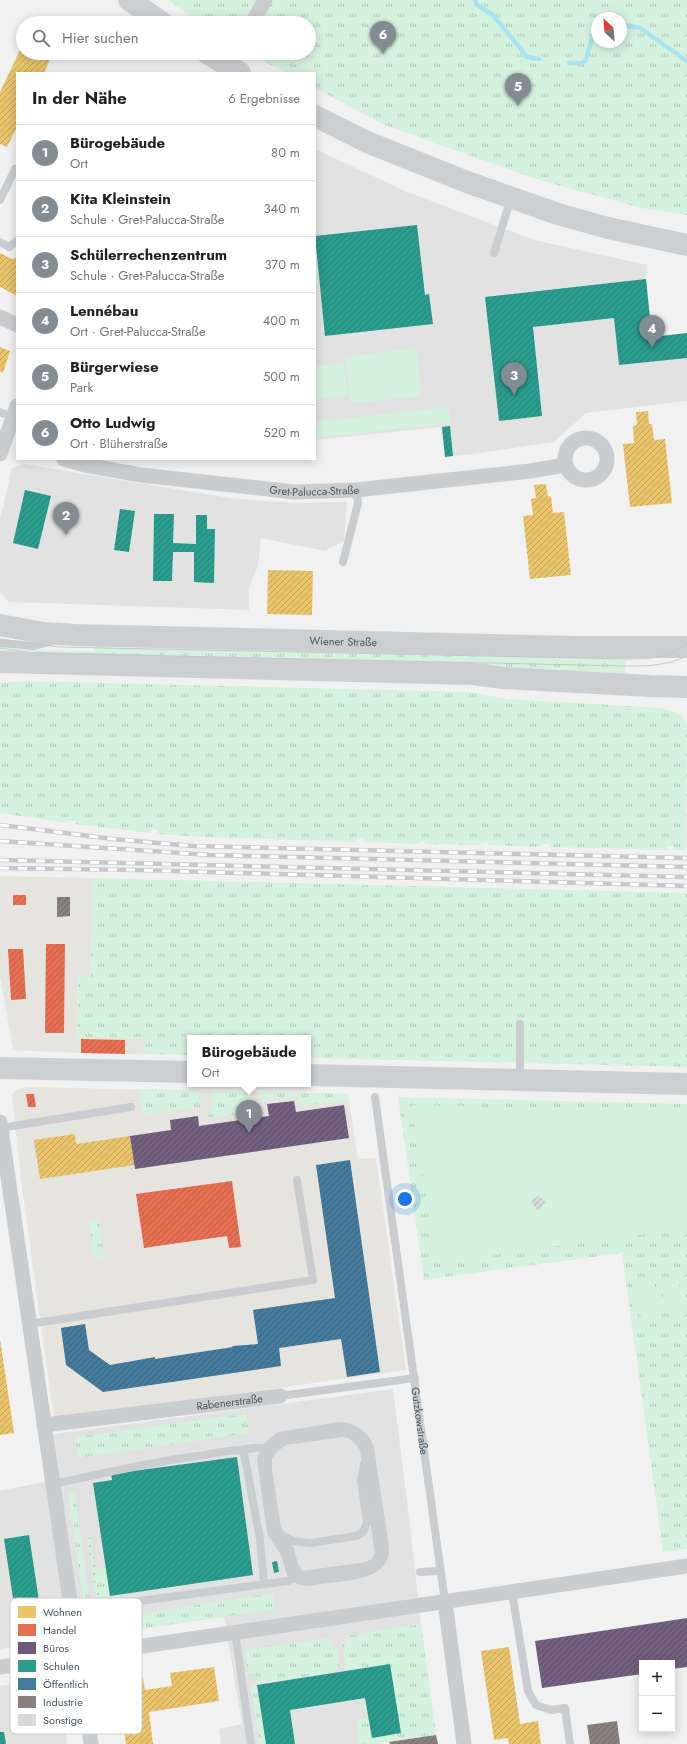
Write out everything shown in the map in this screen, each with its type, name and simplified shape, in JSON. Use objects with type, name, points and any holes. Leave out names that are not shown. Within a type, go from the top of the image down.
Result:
[{"type":"main road","points":[[129,0],[153,16]]},
{"type":"main road","points":[[219,60],[229,66]]},
{"type":"main road","points":[[316,116],[367,142],[511,198],[558,214],[608,228],[687,245]]},
{"type":"main road","name":"Wiener Straße","points":[[0,625],[44,633],[75,635],[576,647],[687,647]]},
{"type":"main road","points":[[0,662],[472,674],[511,679],[650,686],[687,686]]},
{"type":"main road","points":[[0,1068],[187,1072]]},
{"type":"main road","points":[[311,1075],[687,1084]]},
{"type":"street","points":[[256,16],[266,0]]},
{"type":"street","points":[[0,317],[16,325]]},
{"type":"street","points":[[7,448],[10,412]]},
{"type":"street","name":"Gret-Palucca-Straße","points":[[68,460],[85,465],[141,475],[294,492],[356,490],[523,472],[565,465]]},
{"type":"street","points":[[0,1126],[70,1598]]},
{"type":"street","name":"Rabenerstraße","points":[[44,1425],[280,1396]]},
{"type":"street","points":[[142,1646],[687,1566]]},
{"type":"street","name":"Gutzkowstraße","points":[[445,1602],[464,1744]]},
{"type":"street","points":[[0,1667],[10,1666]]},
{"type":"street","points":[[90,1734],[91,1744]]},
{"type":"lane","points":[[0,200],[16,170]]},
{"type":"lane","points":[[494,253],[511,198]]},
{"type":"lane","points":[[0,242],[9,247],[16,243]]},
{"type":"lane","points":[[343,562],[358,503],[356,490]]},
{"type":"lane","points":[[0,643],[33,646],[75,635]]},
{"type":"lane","points":[[520,1024],[520,1080]]},
{"type":"lane","name":"Gutzkowstraße","points":[[375,1097],[445,1602]]},
{"type":"lane","points":[[0,1126],[132,1106]]},
{"type":"lane","points":[[29,1324],[313,1280],[298,1180]]},
{"type":"lane","name":"Rabenerstraße","points":[[280,1396],[414,1378]]},
{"type":"lane","points":[[343,1426],[354,1429],[363,1435],[371,1452],[386,1549],[384,1559],[372,1572],[310,1582],[300,1581],[295,1578],[289,1571],[285,1554],[270,1530],[261,1459],[273,1440],[283,1435],[343,1426]]},
{"type":"lane","points":[[53,1484],[104,1474],[142,1464],[241,1450],[268,1450],[288,1441],[346,1433],[358,1440],[363,1448],[365,1456],[379,1550],[378,1556],[374,1562],[364,1567],[302,1575],[295,1568],[290,1549],[278,1531],[268,1469],[268,1450]]},
{"type":"lane","points":[[241,1450],[244,1453],[260,1539],[264,1584]]},
{"type":"lane","points":[[278,1531],[293,1541],[305,1543],[353,1537],[363,1532],[367,1523],[361,1480],[365,1456]]},
{"type":"lane","points":[[246,1504],[248,1497],[252,1495]]},
{"type":"lane","points":[[420,1572],[440,1571]]},
{"type":"lane","points":[[142,1601],[288,1581],[295,1578]]},
{"type":"lane","points":[[512,1592],[528,1691],[536,1705],[551,1710],[565,1708],[570,1744]]},
{"type":"lane","points":[[235,1632],[251,1744]]},
{"type":"shaded area","points":[[316,149],[405,191],[534,240],[647,265],[646,279],[652,337],[687,333],[687,401],[586,413],[554,442],[445,457],[441,427],[316,440]]},
{"type":"shaded area","points":[[24,464],[230,498],[293,503],[347,502],[344,541],[325,551],[261,538],[258,566],[249,588],[249,610],[9,602],[0,592],[0,520],[12,468]]},
{"type":"shaded area","points":[[0,876],[94,878],[90,977],[78,977],[77,1036],[145,1039],[145,1054],[13,1050],[0,976]]},
{"type":"shaded area","points":[[28,1087],[348,1094],[358,1159],[376,1158],[406,1370],[54,1419],[22,1187],[12,1095],[17,1089]]},
{"type":"shaded area","points":[[393,1389],[436,1735],[376,1744],[221,1744],[219,1729],[242,1724],[224,1617],[142,1629],[142,1598],[10,1598],[10,1648],[0,1649],[0,1491],[57,1479],[54,1434]]},
{"type":"shaded area","points":[[10,1685],[10,1734],[66,1734],[67,1744],[0,1744],[0,1686]]},
{"type":"green space","points":[[168,0],[687,0],[687,215],[641,208],[536,179],[382,124],[316,89],[316,72],[284,72],[262,60],[316,60],[316,16],[191,16]]},
{"type":"green space","points":[[416,348],[421,396],[351,403],[345,357]]},
{"type":"green space","points":[[344,363],[348,395],[316,399],[316,366]]},
{"type":"green space","points":[[448,407],[450,423],[316,438],[316,422]]},
{"type":"green space","points":[[95,644],[626,656],[625,675],[519,668],[0,656],[0,646],[32,650],[94,651]]},
{"type":"green space","points":[[25,681],[469,692],[506,699],[661,708],[681,714],[687,725],[686,850],[674,850],[673,847],[667,846],[666,850],[550,847],[550,844],[543,844],[541,847],[488,845],[488,842],[482,842],[480,845],[426,844],[424,841],[420,841],[418,844],[364,842],[364,839],[357,839],[356,842],[201,837],[157,834],[158,830],[152,829],[151,833],[75,824],[75,821],[69,820],[68,823],[0,813],[0,683]]},
{"type":"green space","points":[[94,878],[687,893],[687,1067],[311,1058],[311,1035],[187,1035],[187,1055],[145,1054],[145,1039],[77,1037],[78,977],[90,977]]},
{"type":"green space","points":[[140,1089],[199,1090],[200,1107],[143,1115]]},
{"type":"green space","points":[[212,1091],[246,1092],[254,1104],[255,1111],[206,1119],[212,1109]]},
{"type":"green space","points":[[260,1092],[348,1094],[349,1101],[300,1106],[298,1096],[263,1101]]},
{"type":"green space","points":[[398,1097],[687,1104],[687,1549],[663,1552],[622,1253],[424,1280]]},
{"type":"green space","points":[[412,1105],[687,1112],[687,1228],[436,1263]]},
{"type":"green space","points":[[98,1219],[104,1258],[94,1260],[89,1220]]},
{"type":"green space","points":[[678,1277],[684,1311],[666,1313],[660,1279]]},
{"type":"green space","points":[[654,1281],[659,1315],[641,1318],[635,1284]]},
{"type":"green space","points":[[246,1414],[249,1433],[78,1458],[75,1437]]},
{"type":"green space","points":[[75,1493],[89,1598],[83,1598],[68,1494]]},
{"type":"green space","points":[[90,1536],[100,1598],[96,1598],[87,1537]]},
{"type":"green space","points":[[106,1568],[110,1598],[100,1598],[95,1569]]},
{"type":"green space","points":[[273,1593],[275,1609],[142,1629],[142,1615],[144,1613]]},
{"type":"green space","points":[[421,1624],[436,1735],[376,1744],[359,1744],[357,1719],[368,1718],[371,1738],[401,1733],[390,1664],[352,1670],[351,1668],[346,1669],[343,1645],[346,1644],[345,1636]]},
{"type":"green space","points":[[331,1638],[333,1649],[337,1649],[339,1668],[334,1670],[334,1672],[256,1685],[266,1744],[259,1744],[251,1688],[252,1685],[257,1682],[256,1676],[248,1672],[245,1650]]},
{"type":"building: Wohnen","points":[[16,59],[16,60],[50,60],[44,72],[16,72],[16,129],[7,147],[0,144],[0,92]]},
{"type":"building: Wohnen","points":[[0,253],[12,259],[16,257],[16,295],[0,287]]},
{"type":"building: Wohnen","points":[[0,347],[10,351],[3,373],[0,371]]},
{"type":"building: Wohnen","points":[[648,411],[649,424],[652,424],[654,440],[665,439],[672,503],[630,507],[623,444],[634,443],[633,426],[637,425],[636,412]]},
{"type":"building: Wohnen","points":[[546,484],[548,497],[551,496],[553,513],[564,512],[571,575],[530,579],[523,516],[533,515],[531,499],[536,498],[534,485]]},
{"type":"building: Wohnen","points":[[268,570],[313,571],[312,615],[267,614]]},
{"type":"building: Wohnen","points":[[75,1134],[76,1144],[130,1136],[135,1165],[40,1179],[34,1140]]},
{"type":"building: Wohnen","points":[[0,1339],[14,1433],[0,1435]]},
{"type":"building: Wohnen","points":[[509,1647],[520,1724],[538,1721],[541,1744],[509,1744],[508,1738],[494,1740],[481,1651]]},
{"type":"building: Wohnen","points":[[214,1667],[219,1701],[149,1712],[153,1744],[126,1744],[125,1734],[142,1734],[142,1678],[145,1690],[172,1686],[170,1673]]},
{"type":"building: Handel","points":[[13,895],[26,895],[26,905],[13,905]]},
{"type":"building: Handel","points":[[46,944],[65,944],[64,1033],[45,1033]]},
{"type":"building: Handel","points":[[8,949],[23,949],[26,999],[11,1000]]},
{"type":"building: Handel","points":[[81,1039],[125,1040],[125,1054],[81,1053]]},
{"type":"building: Handel","points":[[26,1094],[34,1094],[36,1107],[28,1107]]},
{"type":"building: Handel","points":[[232,1181],[241,1247],[229,1248],[227,1236],[144,1248],[136,1194]]},
{"type":"building: Büros","points":[[294,1101],[296,1112],[344,1105],[349,1138],[135,1169],[130,1136],[171,1130],[170,1120],[198,1116],[199,1126],[269,1116],[267,1104]]},
{"type":"building: Büros","points":[[687,1618],[687,1667],[675,1669],[675,1660],[639,1660],[639,1674],[542,1688],[535,1641]]},
{"type":"building: Schulen","points":[[417,225],[425,295],[429,294],[433,324],[325,336],[316,236]]},
{"type":"building: Schulen","points":[[646,279],[652,337],[687,333],[687,358],[619,365],[614,318],[533,327],[542,416],[499,421],[485,297]]},
{"type":"building: Schulen","points":[[450,426],[453,456],[445,457],[442,427]]},
{"type":"building: Schulen","points":[[25,490],[51,496],[38,549],[13,543]]},
{"type":"building: Schulen","points":[[120,509],[135,511],[129,552],[114,550]]},
{"type":"building: Schulen","points":[[154,514],[174,514],[173,543],[196,544],[196,515],[207,515],[207,529],[215,529],[214,583],[194,582],[194,552],[173,552],[172,581],[153,581]]},
{"type":"building: Schulen","points":[[237,1457],[253,1575],[110,1596],[93,1483],[112,1480],[111,1474]]},
{"type":"building: Schulen","points":[[29,1535],[39,1598],[13,1598],[4,1539]]},
{"type":"building: Schulen","points":[[277,1561],[279,1572],[274,1573],[272,1562]]},
{"type":"building: Schulen","points":[[390,1664],[401,1733],[372,1738],[365,1698],[290,1710],[295,1744],[266,1744],[257,1685]]},
{"type":"building: Schulen","points":[[0,1732],[4,1732],[6,1744],[0,1744]]},
{"type":"building: Öffentlich","points":[[350,1160],[380,1372],[347,1377],[341,1339],[279,1348],[281,1366],[103,1392],[66,1365],[61,1328],[85,1324],[89,1350],[110,1365],[155,1357],[155,1359],[233,1347],[232,1346],[258,1344],[253,1310],[335,1298],[316,1165]]},
{"type":"building: Industrie","points":[[57,897],[70,897],[70,916],[57,917]]},
{"type":"building: Industrie","points":[[617,1721],[620,1744],[590,1744],[587,1725]]},
{"type":"building: Industrie","points":[[436,1735],[438,1744],[390,1744],[389,1742]]},
{"type":"building: Sonstige","points":[[539,1195],[546,1203],[538,1211],[531,1202]]},
{"type":"waterway","points":[[475,0],[477,5],[493,15],[527,57],[539,59]]},
{"type":"waterway","points":[[627,26],[640,28],[687,61]]},
{"type":"waterway","points":[[569,63],[582,63],[586,60],[591,42]]},
{"type":"tram line","points":[[0,639],[59,647],[626,659],[642,659],[666,655],[687,643]]},
{"type":"tram line","points":[[0,648],[33,653],[626,666],[657,665],[672,662],[687,656]]},
{"type":"railway","points":[[0,825],[113,839],[193,846],[687,858]]},
{"type":"railway","points":[[0,841],[210,855],[687,867]]},
{"type":"railway","points":[[0,860],[687,877]]},
{"type":"railway","points":[[0,868],[139,870],[687,886]]},
{"type":"place","name":"Otto Ludwig","points":[[383,54]]},
{"type":"place","name":"Bürgerwiese","points":[[518,106]]},
{"type":"place","name":"Lennébau","points":[[652,348]]},
{"type":"place","name":"Schülerrechenzentrum","points":[[514,395]]},
{"type":"place","name":"Kita Kleinstein","points":[[66,535]]},
{"type":"place","name":"Bürogebäude","points":[[249,1133]]}]
